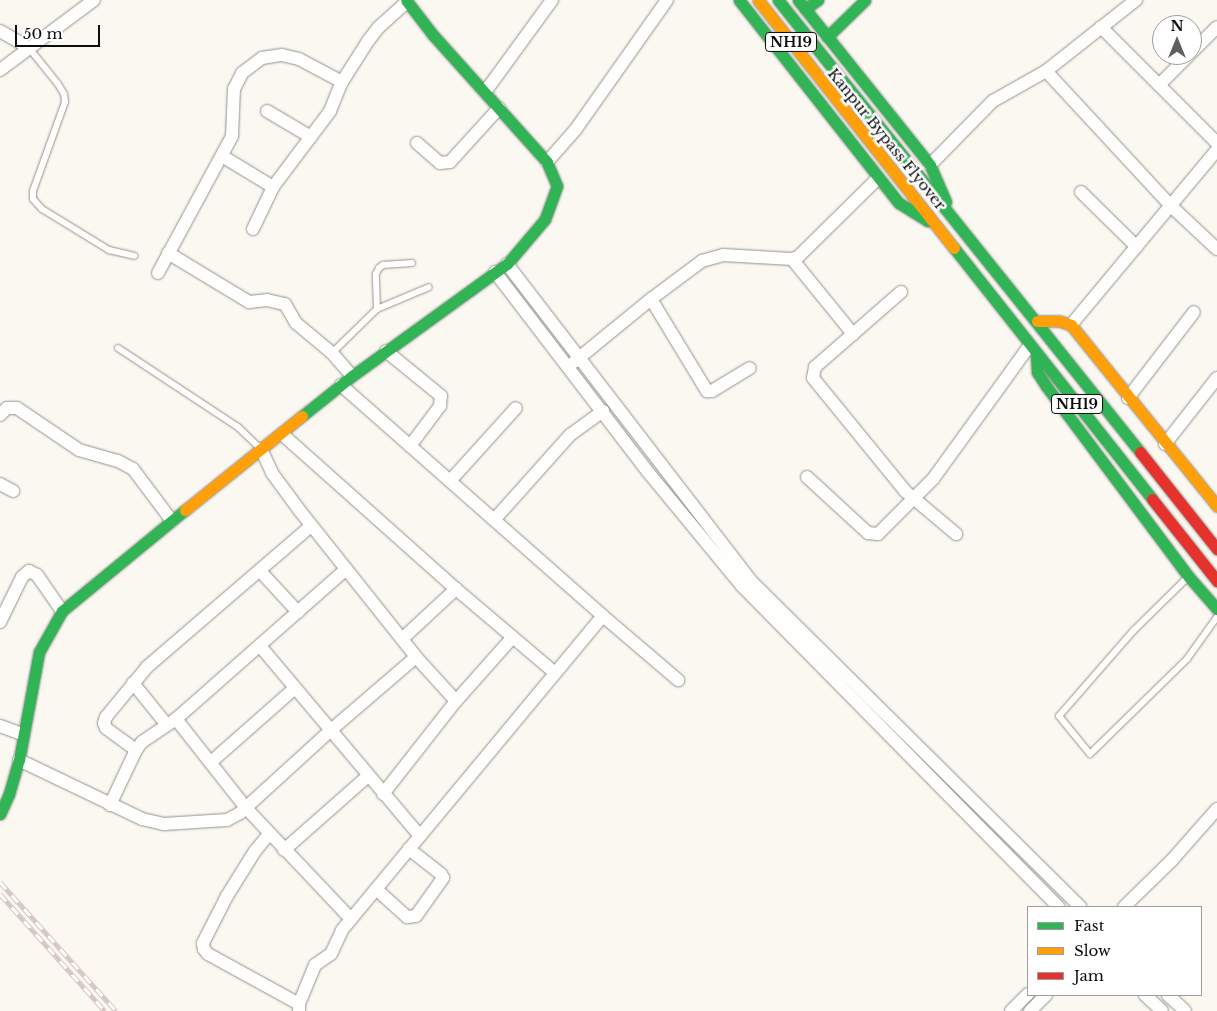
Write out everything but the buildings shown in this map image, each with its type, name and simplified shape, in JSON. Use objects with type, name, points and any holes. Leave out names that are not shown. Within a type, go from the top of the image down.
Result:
[{"type":"main road","points":[[739,0],[899,203],[937,226]]},
{"type":"main road","name":"Kanpur Bypass Flyover","points":[[758,0],[937,226]]},
{"type":"main road","name":"Kanpur Bypass Flyover","points":[[778,0],[836,76],[953,218]]},
{"type":"main road","points":[[818,0],[802,5],[930,166],[953,218]]},
{"type":"main road","points":[[843,0],[853,11]]},
{"type":"main road","points":[[827,37],[865,0]]},
{"type":"main road","points":[[0,814],[9,794],[19,760],[22,734],[39,652],[62,611],[352,376],[507,264],[532,237],[545,218],[557,186],[547,162],[433,35],[406,1]]},
{"type":"main road","name":"NH19","points":[[953,218],[1038,321],[1217,549]]},
{"type":"main road","name":"NH19","points":[[937,226],[1217,580]]},
{"type":"main road","points":[[1038,321],[1060,321],[1071,325],[1165,444],[1217,506]]},
{"type":"main road","points":[[1033,348],[1037,372],[1046,386],[1189,577],[1217,609]]},
{"type":"street","points":[[0,70],[94,0]]},
{"type":"street","points":[[485,92],[552,0]]},
{"type":"street","points":[[547,162],[576,128],[666,0]]},
{"type":"street","points":[[930,166],[993,101],[1046,71],[1136,0]]},
{"type":"street","points":[[252,229],[273,187],[330,111],[342,82],[378,27],[406,1]]},
{"type":"street","points":[[1101,26],[1217,143]]},
{"type":"street","points":[[1202,42],[1217,27]]},
{"type":"street","points":[[0,31],[29,48]]},
{"type":"street","points":[[158,273],[222,156],[234,130],[234,89],[242,73],[254,62],[270,56],[290,56],[342,82]]},
{"type":"street","points":[[1159,85],[1179,65]]},
{"type":"street","points":[[1046,71],[1171,206],[1217,249]]},
{"type":"street","points":[[417,143],[440,163],[450,162],[500,108]]},
{"type":"street","points":[[267,111],[311,137]]},
{"type":"street","points":[[1071,325],[1217,150]]},
{"type":"street","points":[[222,156],[273,187]]},
{"type":"street","points":[[569,366],[651,299],[702,261],[712,256],[792,259],[804,253],[878,178]]},
{"type":"street","points":[[1080,192],[1137,246]]},
{"type":"street","points":[[168,254],[249,302],[267,300],[285,304],[296,323],[332,353],[352,376]]},
{"type":"street","points":[[792,259],[852,334]]},
{"type":"street","points":[[507,264],[581,357],[750,580],[1079,906]]},
{"type":"street","points":[[496,272],[648,472],[742,586],[1058,906]]},
{"type":"street","points":[[901,292],[815,367],[813,378],[914,500],[956,534]]},
{"type":"street","points":[[651,299],[707,391],[712,392],[750,368]]},
{"type":"street","points":[[1128,398],[1194,312]]},
{"type":"street","points":[[807,477],[872,535],[883,530],[933,479],[1033,348]]},
{"type":"street","points":[[386,351],[441,396],[440,406],[410,446]]},
{"type":"street","points":[[1165,444],[1217,378]]},
{"type":"street","points":[[340,386],[602,616],[678,680]]},
{"type":"street","points":[[0,415],[7,408],[17,408],[79,450],[118,461],[133,468],[172,521]]},
{"type":"street","points":[[450,481],[516,408]]},
{"type":"street","points":[[494,520],[561,444],[602,411]]},
{"type":"street","points":[[282,434],[456,589],[554,672]]},
{"type":"street","points":[[262,449],[272,473],[311,526],[416,657],[456,701]]},
{"type":"street","points":[[0,484],[13,491]]},
{"type":"street","points":[[136,750],[106,728],[104,723],[106,717],[147,667],[311,526]]},
{"type":"street","points":[[110,805],[136,750],[142,742],[171,722],[346,569]]},
{"type":"street","points":[[260,570],[298,612]]},
{"type":"street","points":[[0,622],[22,577],[29,571],[36,575],[62,611]]},
{"type":"street","points":[[402,639],[456,589]]},
{"type":"street","points":[[269,834],[255,851],[227,896],[203,943],[204,949],[208,954],[299,1008],[312,969],[331,954],[342,930],[602,616]]},
{"type":"street","points":[[383,794],[456,701],[512,638]]},
{"type":"street","points":[[260,646],[420,836]]},
{"type":"street","points":[[19,760],[130,815],[164,824],[226,820],[246,808],[331,730],[416,657]]},
{"type":"street","points":[[133,683],[211,762],[246,808],[269,834],[351,919]]},
{"type":"street","points":[[211,762],[295,688]]},
{"type":"street","points":[[0,726],[22,734]]},
{"type":"street","points":[[284,850],[368,776]]},
{"type":"street","points":[[1125,906],[1172,860],[1217,809]]},
{"type":"street","points":[[376,889],[407,916],[416,916],[443,878],[441,874],[409,849]]},
{"type":"street","points":[[1011,1011],[1027,995]]},
{"type":"street","points":[[1030,1011],[1045,996]]},
{"type":"street","points":[[1146,996],[1162,1011]]},
{"type":"street","points":[[1169,996],[1185,1011]]},
{"type":"lane","points":[[29,48],[58,84],[64,94],[65,102],[33,191],[33,199],[42,209],[109,250],[134,256]]},
{"type":"lane","points":[[377,309],[376,274],[378,268],[383,265],[412,263]]},
{"type":"lane","points":[[332,353],[377,309],[428,287]]},
{"type":"lane","points":[[118,348],[243,430],[262,449]]},
{"type":"lane","points":[[1189,577],[1134,630],[1059,716],[1090,754],[1187,659],[1217,617]]},
{"type":"railway","points":[[0,882],[116,1011]]},
{"type":"railway","points":[[0,894],[105,1011]]},
{"type":"traffic: fast","points":[[302,416],[352,376],[507,264],[545,219],[557,186],[547,162],[433,35],[406,0]]},
{"type":"traffic: fast","points":[[739,0],[899,203],[928,221]]},
{"type":"traffic: fast","points":[[778,0],[1140,452]]},
{"type":"traffic: fast","points":[[798,0],[930,165],[946,202]]},
{"type":"traffic: fast","points":[[805,9],[818,0]]},
{"type":"traffic: fast","points":[[827,37],[865,0]]},
{"type":"traffic: fast","points":[[954,248],[1152,499]]},
{"type":"traffic: fast","points":[[1036,352],[1037,372],[1046,386],[1189,577],[1217,609]]},
{"type":"traffic: fast","points":[[0,814],[9,794],[19,760],[39,652],[62,611],[185,510]]},
{"type":"traffic: slow","points":[[758,0],[954,248]]},
{"type":"traffic: slow","points":[[1037,321],[1059,321],[1071,325],[1217,506]]},
{"type":"traffic: slow","points":[[185,510],[302,416]]},
{"type":"traffic: jam","points":[[1140,452],[1217,549]]},
{"type":"traffic: jam","points":[[1152,499],[1217,581]]}]
